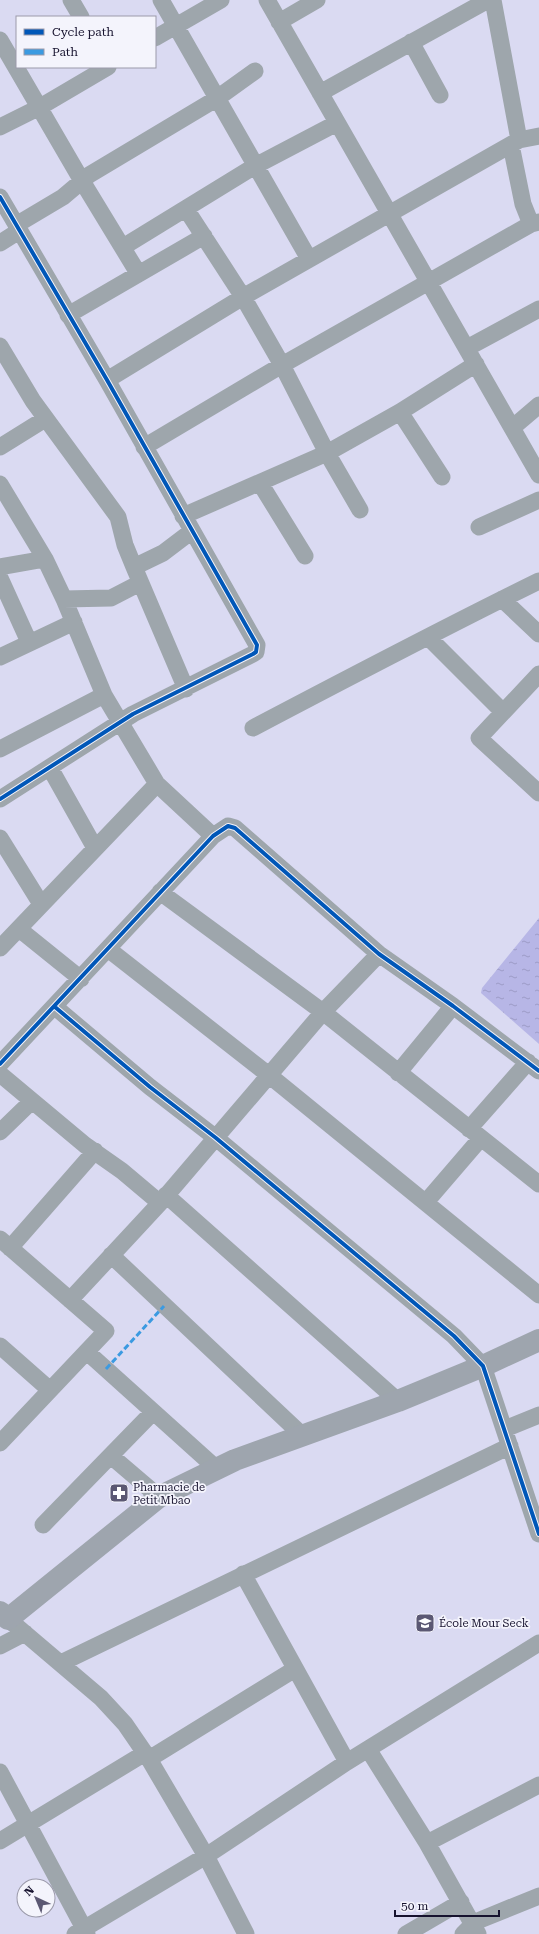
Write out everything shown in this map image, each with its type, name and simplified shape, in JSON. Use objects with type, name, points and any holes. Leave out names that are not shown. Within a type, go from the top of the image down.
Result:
[{"type":"street","points":[[71,0],[80,16]]},
{"type":"street","points":[[161,0],[216,99],[309,259]]},
{"type":"street","points":[[156,37],[221,0]]},
{"type":"street","points":[[267,0],[539,475]]},
{"type":"street","points":[[279,22],[317,0]]},
{"type":"street","points":[[320,94],[488,0]]},
{"type":"street","points":[[144,447],[282,365],[535,223],[523,204],[493,0]]},
{"type":"street","points":[[0,40],[16,66]]},
{"type":"street","points":[[411,42],[440,95]]},
{"type":"street","points":[[17,68],[82,181],[138,273]]},
{"type":"street","points":[[0,127],[106,68]]},
{"type":"street","points":[[0,243],[17,228],[63,197],[82,181],[216,99],[254,72]]},
{"type":"street","points":[[123,247],[255,166],[337,123]]},
{"type":"street","points":[[107,380],[243,297],[515,142],[539,136]]},
{"type":"street","points":[[0,197],[257,642],[257,648],[253,654],[186,689],[146,707],[0,799]]},
{"type":"street","points":[[186,209],[243,297],[282,365],[326,453],[360,510]]},
{"type":"street","points":[[68,315],[204,236]]},
{"type":"street","points":[[467,348],[539,309]]},
{"type":"street","points":[[0,346],[45,419],[118,517],[125,545],[140,583],[186,689]]},
{"type":"street","points":[[184,516],[326,453],[400,412],[476,364]]},
{"type":"street","points":[[512,428],[539,405]]},
{"type":"street","points":[[400,412],[442,477]]},
{"type":"street","points":[[0,447],[45,419]]},
{"type":"street","points":[[260,483],[305,556]]},
{"type":"street","points":[[0,484],[45,559],[64,599],[104,694],[157,784],[213,836]]},
{"type":"street","points":[[479,527],[539,500]]},
{"type":"street","points":[[134,567],[163,553],[192,531]]},
{"type":"street","points":[[0,567],[45,559]]},
{"type":"street","points":[[0,578],[29,642]]},
{"type":"street","points":[[253,728],[397,651],[539,581]]},
{"type":"street","points":[[64,599],[111,598],[140,583]]},
{"type":"street","points":[[502,599],[539,634]]},
{"type":"street","points":[[0,657],[74,622]]},
{"type":"street","points":[[428,637],[503,712]]},
{"type":"street","points":[[539,674],[478,738],[539,792]]},
{"type":"street","points":[[0,749],[104,694]]},
{"type":"street","points":[[50,768],[96,848]]},
{"type":"street","points":[[0,948],[157,784]]},
{"type":"street","points":[[0,1064],[55,1007],[213,836],[228,826],[235,828],[379,954],[453,1006],[533,1066],[475,1134],[426,1202]]},
{"type":"street","points":[[0,838],[41,904]]},
{"type":"street","points":[[160,892],[323,1012],[539,1184]]},
{"type":"street","points":[[19,929],[81,979]]},
{"type":"street","points":[[108,949],[270,1076],[539,1295]]},
{"type":"street","points":[[70,1300],[163,1199],[270,1076],[323,1012],[379,954]]},
{"type":"street","points":[[398,1073],[453,1006]]},
{"type":"street","points":[[55,1007],[150,1087],[216,1138],[454,1336],[484,1366],[539,1534]]},
{"type":"street","points":[[0,1074],[31,1102],[122,1171],[163,1199],[398,1401]]},
{"type":"street","points":[[1,1131],[31,1102]]},
{"type":"street","points":[[0,1443],[106,1331],[5,1243],[95,1151]]},
{"type":"street","points":[[111,1255],[303,1436]]},
{"type":"street","points":[[246,1934],[206,1856],[147,1756],[125,1724],[115,1712],[61,1663],[4,1615],[159,1497],[235,1460],[398,1401],[484,1366],[539,1340]]},
{"type":"street","points":[[0,1346],[50,1390]]},
{"type":"street","points":[[87,1352],[217,1469]]},
{"type":"street","points":[[43,1526],[154,1412]]},
{"type":"street","points":[[505,1429],[539,1415]]},
{"type":"street","points":[[61,1663],[510,1446]]},
{"type":"street","points":[[111,1456],[159,1497]]},
{"type":"street","points":[[243,1574],[347,1762]]},
{"type":"street","points":[[0,1646],[25,1633]]},
{"type":"street","points":[[0,1772],[29,1825],[82,1932],[206,1856],[347,1762],[539,1643]]},
{"type":"street","points":[[0,1841],[295,1669]]},
{"type":"street","points":[[368,1749],[427,1843],[460,1902],[471,1930],[539,1896]]},
{"type":"street","points":[[427,1843],[539,1785]]},
{"type":"street","points":[[406,1934],[460,1902]]},
{"type":"water","points":[[539,918],[539,1044],[481,993],[482,988]]},
{"type":"marked path","points":[[106,1369],[164,1306]]},
{"type":"cycle path","points":[[0,197],[107,380],[257,645],[256,652],[253,654],[133,714],[0,799]]},
{"type":"cycle path","points":[[0,1064],[213,836],[228,826],[235,828],[379,954],[453,1006],[539,1071]]},
{"type":"cycle path","points":[[55,1007],[150,1087],[216,1138],[454,1336],[483,1366],[539,1534]]},
{"type":"place","name":"Pharmacie de Petit Mbao","points":[[119,1493]]},
{"type":"place","name":"École Mour Seck","points":[[425,1623]]}]
